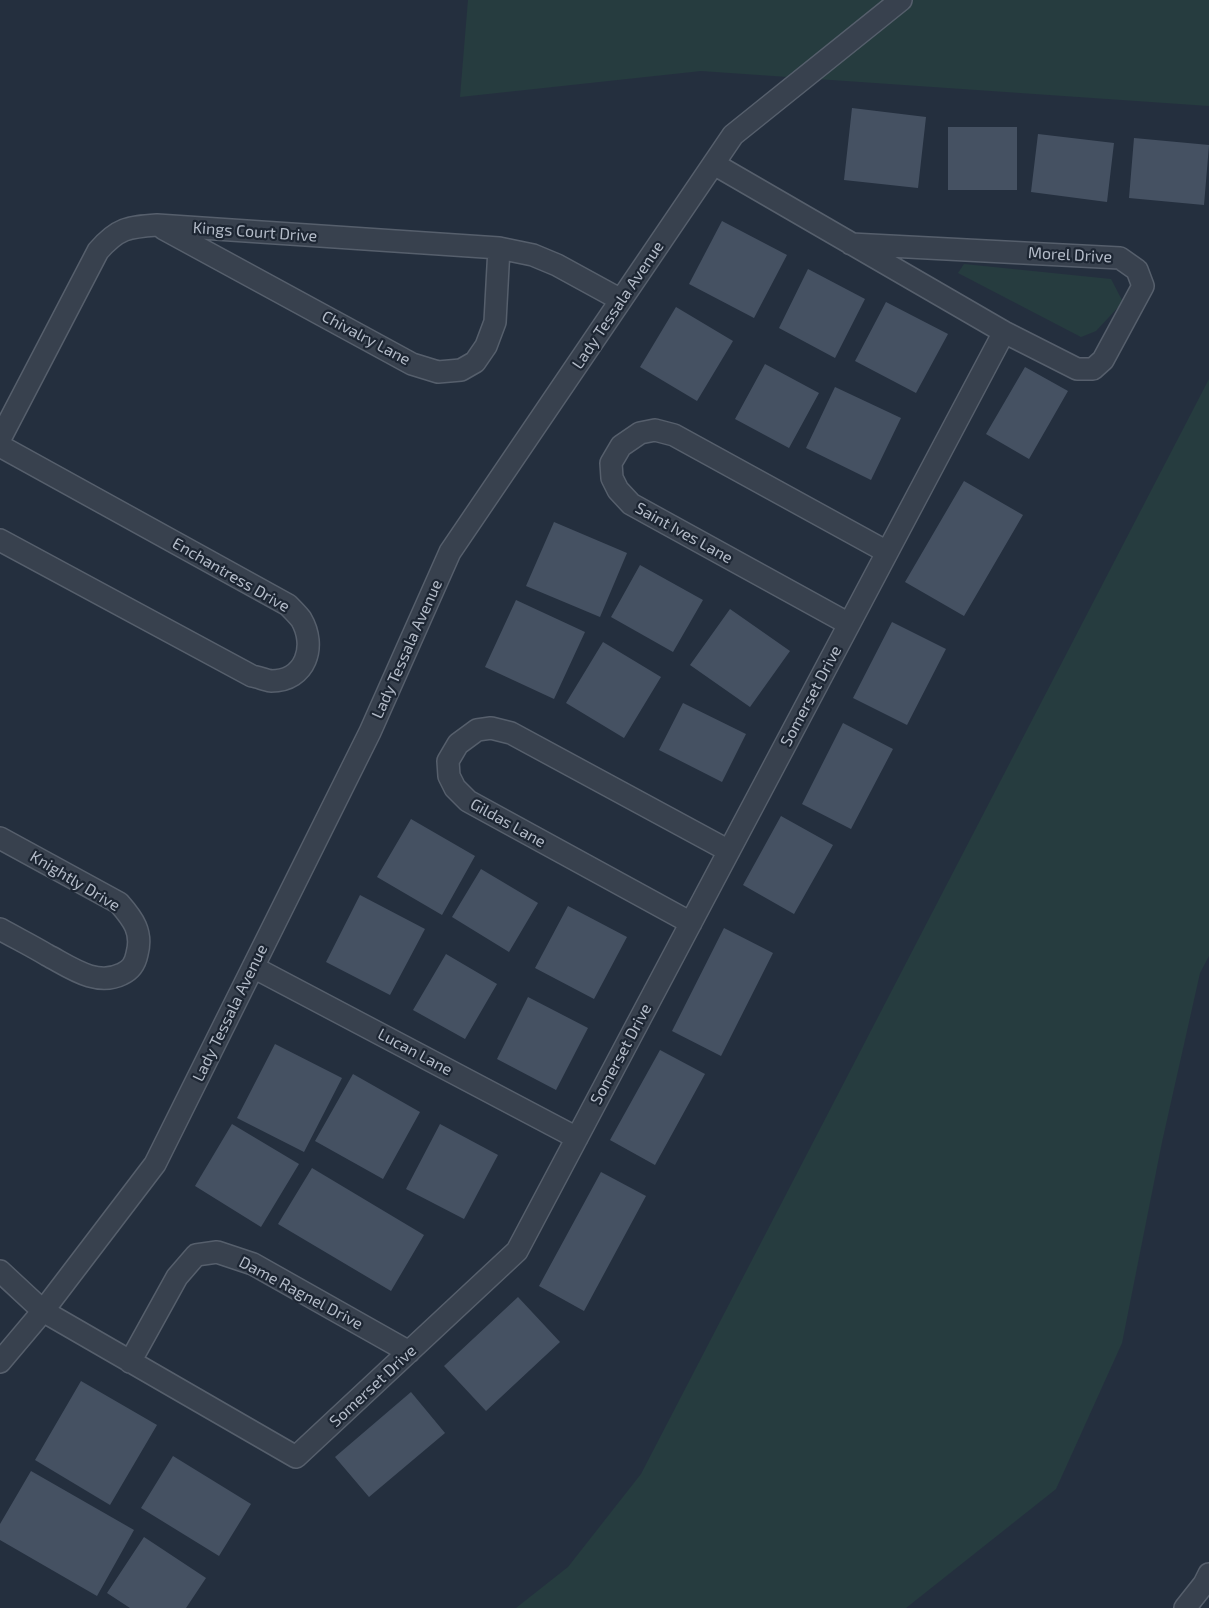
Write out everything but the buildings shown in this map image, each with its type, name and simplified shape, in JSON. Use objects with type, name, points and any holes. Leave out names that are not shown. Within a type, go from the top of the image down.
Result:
[{"type":"street","name":"Lady Tessala Avenue","points":[[0,1362],[43,1311],[155,1164],[370,732],[450,552],[733,135],[901,0]]},
{"type":"street","name":"Morel Drive","points":[[714,164],[851,244],[1004,332],[1077,369],[1093,369],[1103,360],[1143,286],[1137,270],[1120,258],[851,244]]},
{"type":"street","name":"Kings Court Drive","points":[[0,439],[98,251],[110,237],[137,226],[157,225],[498,248],[533,256],[557,265],[621,300]]},
{"type":"street","name":"Chivalry Lane","points":[[157,225],[412,364],[438,372],[461,370],[475,362],[486,346],[495,322],[498,248]]},
{"type":"street","name":"Somerset Drive","points":[[0,1270],[43,1311],[296,1457],[409,1352],[517,1251],[1004,332]]},
{"type":"street","name":"Saint Ives Lane","points":[[849,624],[631,504],[618,490],[612,478],[611,463],[621,446],[640,433],[655,430],[674,435],[887,552]]},
{"type":"street","name":"Enchantress Drive","points":[[0,446],[288,605],[300,619],[306,632],[309,648],[305,663],[297,673],[285,679],[270,681],[252,676],[0,540]]},
{"type":"street","name":"Gildas Lane","points":[[691,922],[468,801],[455,788],[449,776],[448,761],[458,744],[477,730],[491,728],[511,733],[729,851]]},
{"type":"street","name":"Knightly Drive","points":[[0,838],[119,903],[131,917],[137,930],[139,946],[136,962],[128,972],[116,977],[101,979],[83,974],[0,929]]},
{"type":"street","name":"Lucan Lane","points":[[253,967],[577,1138]]},
{"type":"street","name":"Dame Ragnel Drive","points":[[130,1362],[177,1277],[196,1255],[217,1252],[253,1264],[409,1352]]},
{"type":"street","points":[[1185,1608],[1204,1584],[1209,1574]]},
{"type":"green space","points":[[468,0],[1209,0],[1209,106],[701,71],[460,97]]},
{"type":"green space","points":[[964,264],[1111,279],[1123,302],[1096,331],[1081,337],[958,273]]},
{"type":"green space","points":[[1209,379],[1209,956],[1200,973],[1162,1142],[1122,1343],[1056,1489],[906,1608],[516,1608],[568,1567],[641,1474]]}]
